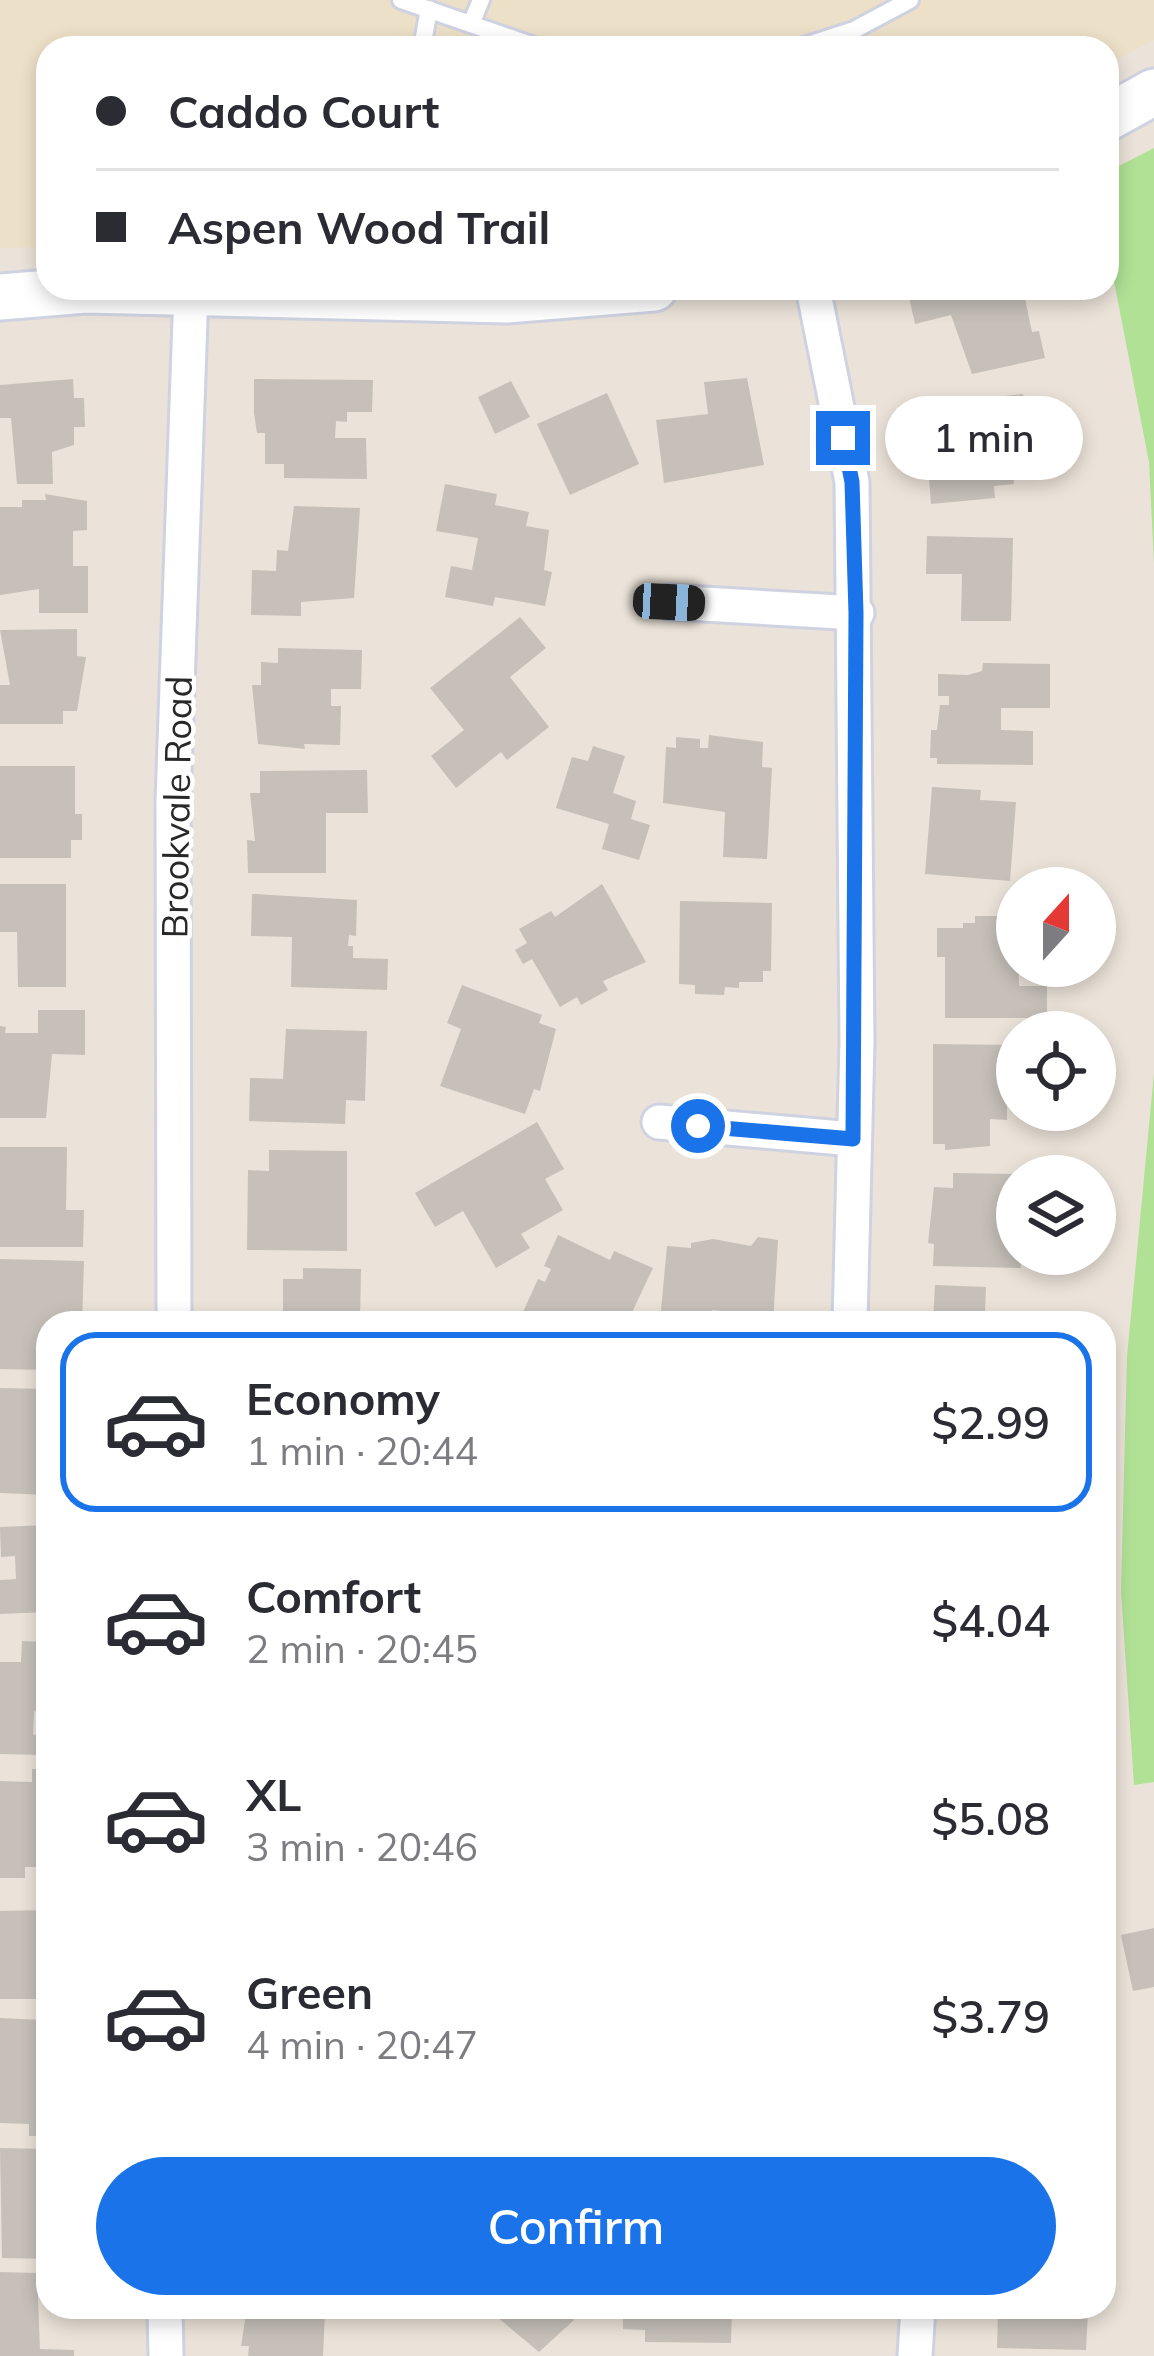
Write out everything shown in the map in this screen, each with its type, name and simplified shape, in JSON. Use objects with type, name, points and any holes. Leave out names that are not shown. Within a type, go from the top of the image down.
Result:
[{"type":"street","points":[[1119,111],[1154,92]]},
{"type":"street","points":[[0,297],[36,294]]},
{"type":"street","name":"Brookvale Road","points":[[173,1311],[173,800],[191,300]]},
{"type":"street","points":[[814,300],[852,482],[856,613],[850,1311]]},
{"type":"street","points":[[669,602],[856,613]]},
{"type":"street","points":[[659,1122],[853,1139]]},
{"type":"street","points":[[165,2319],[166,2356]]},
{"type":"street","points":[[915,2356],[917,2319]]},
{"type":"lane","points":[[401,0],[496,36]]},
{"type":"lane","points":[[471,24],[481,0]]},
{"type":"lane","points":[[835,36],[910,0]]},
{"type":"lane","points":[[424,36],[429,9]]},
{"type":"shaded area","points":[[0,0],[1154,0],[1154,40],[1119,59],[1119,36],[36,36],[36,247],[0,248]]},
{"type":"green space","points":[[1154,148],[1154,564],[1149,462],[1118,300],[1119,166]]},
{"type":"green space","points":[[1154,1073],[1154,1782],[1134,1785],[1121,1591],[1127,1357]]},
{"type":"building","points":[[910,300],[1025,300],[1032,332],[1039,331],[1045,358],[972,374],[951,315],[915,324]]},
{"type":"building","points":[[747,378],[764,465],[664,483],[656,420],[708,414],[704,382]]},
{"type":"building","points":[[73,379],[74,398],[84,398],[85,427],[74,427],[74,445],[52,452],[53,484],[17,484],[11,418],[0,418],[0,385]]},
{"type":"building","points":[[254,379],[373,380],[372,412],[347,412],[347,422],[336,421],[335,438],[366,438],[367,479],[284,478],[284,464],[265,464],[265,433],[257,433],[254,413]]},
{"type":"building","points":[[511,381],[530,417],[495,434],[478,397]]},
{"type":"building","points":[[607,393],[639,464],[570,495],[537,424]]},
{"type":"building","points":[[1023,394],[1028,443],[1010,445],[1014,484],[994,486],[995,498],[931,504],[929,479],[938,479],[931,457],[923,458],[928,434],[979,430],[976,399]]},
{"type":"building","points":[[445,484],[497,494],[495,505],[529,512],[526,526],[549,530],[544,570],[552,572],[545,606],[495,597],[493,606],[445,597],[451,566],[472,570],[478,538],[436,531]]},
{"type":"building","points":[[45,494],[87,501],[87,530],[73,531],[73,566],[88,566],[88,613],[39,613],[39,589],[0,595],[0,507],[22,507],[22,500],[46,500]]},
{"type":"building","points":[[294,506],[360,508],[354,598],[301,602],[301,616],[251,615],[252,570],[276,571],[277,550],[288,551]]},
{"type":"building","points":[[927,536],[1013,538],[1011,621],[961,621],[962,574],[926,574]]},
{"type":"building","points":[[520,617],[546,648],[510,677],[549,727],[507,760],[501,752],[456,788],[431,756],[464,730],[430,688]]},
{"type":"building","points":[[77,629],[77,656],[86,657],[77,711],[63,711],[63,724],[0,724],[0,685],[10,685],[0,630]]},
{"type":"building","points":[[278,648],[362,650],[361,689],[331,689],[331,706],[341,706],[340,745],[304,744],[305,749],[258,744],[252,685],[261,685],[261,662],[278,663]]},
{"type":"building","points":[[983,663],[1050,664],[1050,708],[1001,708],[1001,730],[1033,731],[1033,765],[937,764],[937,758],[930,758],[931,730],[937,730],[940,705],[949,705],[949,696],[938,696],[938,674],[968,675],[982,671]]},
{"type":"building","points":[[709,735],[763,742],[762,767],[772,768],[767,859],[723,857],[725,812],[663,803],[666,747],[676,748],[676,737],[700,739],[700,748],[708,748]]},
{"type":"building","points":[[593,746],[625,756],[613,793],[636,801],[631,819],[650,825],[639,860],[602,849],[609,824],[556,808],[572,757],[588,761]]},
{"type":"building","points":[[0,766],[75,766],[75,814],[82,814],[82,840],[71,840],[71,858],[0,858]]},
{"type":"building","points":[[367,770],[368,813],[326,813],[326,873],[248,873],[247,840],[255,841],[250,793],[260,793],[260,771]]},
{"type":"building","points":[[932,787],[981,790],[980,800],[1016,802],[1011,867],[996,867],[996,880],[925,874]]},
{"type":"building","points":[[0,884],[66,884],[66,987],[18,987],[17,932],[0,932]]},
{"type":"building","points":[[602,884],[646,962],[603,981],[608,990],[581,1005],[577,997],[560,1007],[532,959],[523,964],[515,950],[527,943],[519,929],[551,911],[555,917]]},
{"type":"building","points":[[252,894],[357,900],[356,936],[349,935],[348,946],[353,946],[353,958],[388,959],[387,990],[291,987],[292,937],[251,936]]},
{"type":"building","points":[[680,901],[772,903],[771,971],[763,971],[763,982],[739,982],[739,988],[725,987],[724,995],[695,994],[695,985],[679,984]]},
{"type":"building","points":[[975,916],[996,916],[996,987],[1047,987],[1047,1011],[945,1018],[945,957],[937,957],[937,928],[975,923]]},
{"type":"building","points":[[462,985],[542,1015],[539,1023],[556,1029],[540,1091],[534,1089],[525,1114],[440,1086],[461,1029],[447,1023]]},
{"type":"building","points":[[38,1010],[85,1010],[85,1055],[52,1054],[46,1118],[0,1118],[0,1026],[6,1027],[5,1033],[38,1033]]},
{"type":"building","points":[[286,1029],[367,1031],[365,1101],[346,1100],[345,1124],[249,1121],[250,1078],[283,1079]]},
{"type":"building","points":[[933,1044],[996,1045],[996,1119],[990,1119],[990,1146],[945,1150],[945,1144],[933,1144]]},
{"type":"building","points":[[537,1122],[564,1169],[545,1179],[563,1210],[521,1234],[530,1248],[496,1268],[463,1211],[435,1227],[415,1193]]},
{"type":"building","points":[[0,1147],[67,1147],[66,1210],[84,1210],[83,1247],[0,1247]]},
{"type":"building","points":[[269,1150],[347,1151],[347,1251],[247,1250],[248,1170],[269,1171]]},
{"type":"building","points":[[953,1173],[996,1174],[996,1267],[933,1266],[934,1244],[928,1243],[934,1187],[953,1188]]},
{"type":"building","points":[[558,1235],[610,1260],[614,1251],[653,1268],[633,1311],[523,1311],[538,1279],[545,1282],[551,1269],[544,1266]]},
{"type":"building","points":[[758,1237],[778,1240],[774,1311],[661,1311],[667,1246],[691,1248],[691,1243],[713,1239],[751,1246]]},
{"type":"building","points":[[0,1259],[84,1261],[82,1311],[36,1311],[36,1370],[0,1369]]},
{"type":"building","points":[[303,1268],[361,1269],[360,1311],[283,1311],[283,1279],[303,1279]]},
{"type":"building","points":[[935,1285],[986,1287],[985,1311],[934,1311]]},
{"type":"building","points":[[0,1388],[36,1389],[36,1494],[0,1493]]},
{"type":"building","points":[[36,1526],[36,1612],[0,1614],[0,1580],[16,1579],[15,1556],[1,1557],[0,1527]]},
{"type":"building","points":[[22,1641],[36,1642],[36,1755],[0,1754],[0,1662],[21,1662]]},
{"type":"building","points":[[32,1769],[36,1769],[36,1867],[25,1867],[25,1878],[0,1878],[0,1781],[32,1782]]},
{"type":"building","points":[[36,1910],[36,1999],[0,1999],[0,1911]]},
{"type":"building","points":[[1154,1928],[1154,1987],[1133,1991],[1121,1935]]},
{"type":"building","points":[[0,2018],[36,2020],[36,2136],[29,2136],[29,2124],[0,2123]]},
{"type":"building","points":[[0,2148],[36,2149],[36,2259],[2,2258]]},
{"type":"building","points":[[0,2272],[36,2273],[40,2349],[74,2350],[74,2356],[0,2356]]},
{"type":"building","points":[[245,2319],[325,2319],[323,2356],[248,2356],[249,2346],[241,2346]]},
{"type":"building","points":[[499,2319],[574,2320],[539,2352]]},
{"type":"building","points":[[623,2319],[732,2319],[731,2343],[645,2342],[645,2330],[623,2329]]},
{"type":"building","points":[[998,2319],[1088,2319],[1086,2350],[997,2348]]},
{"type":"route","points":[[698,1126],[853,1139],[856,613],[852,482],[843,438]]}]
